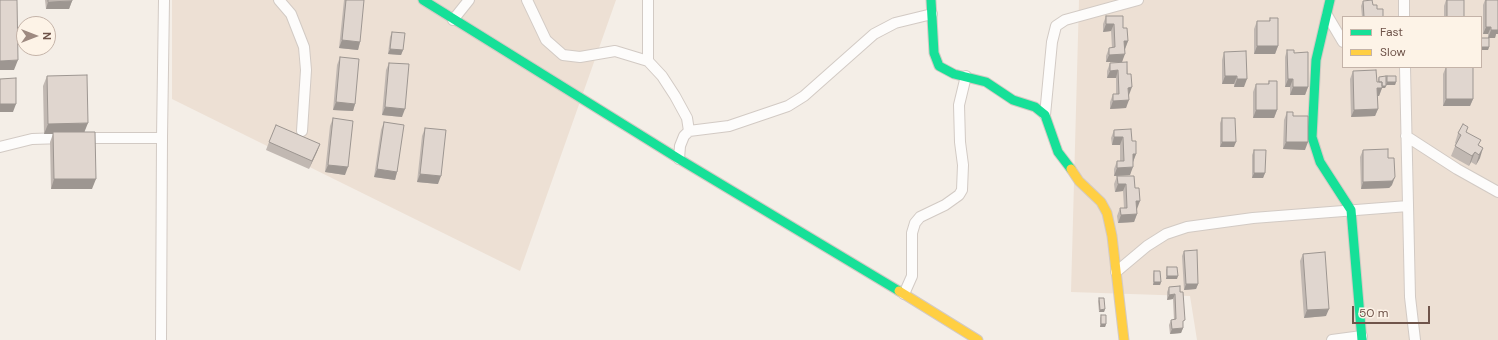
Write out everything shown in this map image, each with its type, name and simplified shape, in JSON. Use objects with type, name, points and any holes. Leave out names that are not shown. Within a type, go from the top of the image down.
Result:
[{"type":"street","points":[[161,340],[164,0]]},
{"type":"street","points":[[279,0],[291,14],[304,47],[306,70],[302,131]]},
{"type":"street","points":[[423,0],[679,159],[978,340]]},
{"type":"street","points":[[453,20],[469,0]]},
{"type":"street","points":[[527,0],[546,40],[563,55],[580,57],[615,51],[648,61],[662,76],[676,96],[690,131]]},
{"type":"street","points":[[648,0],[648,61]]},
{"type":"street","points":[[931,0],[934,53],[939,66],[954,74],[986,82],[1013,100],[1035,107],[1045,115]]},
{"type":"street","points":[[1124,340],[1112,236],[1106,213],[1101,202],[1079,181],[1058,152],[1045,115],[1052,42],[1056,26],[1065,20],[1138,0]]},
{"type":"street","points":[[1330,0],[1316,60],[1312,137],[1320,162],[1351,210],[1362,338],[1332,340]]},
{"type":"street","points":[[1404,0],[1404,16]]},
{"type":"street","points":[[679,159],[680,146],[684,136],[690,131],[729,126],[788,106],[804,96],[874,34],[895,23],[932,14]]},
{"type":"street","points":[[1327,15],[1342,40]]},
{"type":"street","points":[[1405,68],[1410,304],[1415,340]]},
{"type":"street","points":[[904,294],[912,276],[912,233],[915,223],[920,217],[945,205],[959,195],[962,190],[964,165],[960,142],[960,105],[966,76]]},
{"type":"street","points":[[1406,136],[1452,166],[1498,192]]},
{"type":"street","points":[[0,147],[32,139],[94,137],[162,138]]},
{"type":"street","points":[[1116,272],[1147,246],[1166,234],[1187,227],[1218,221],[1408,206]]},
{"type":"shaded area","points":[[172,0],[616,0],[520,271],[172,99]]},
{"type":"shaded area","points":[[1079,0],[1498,0],[1498,340],[1197,340],[1190,296],[1071,292]]},
{"type":"building","points":[[0,0],[17,0],[16,56],[18,56],[18,60],[0,61]]},
{"type":"building","points":[[48,0],[72,0],[72,1],[48,2]]},
{"type":"building","points":[[346,0],[364,0],[360,42],[342,40]]},
{"type":"building","points":[[1372,0],[1373,5],[1377,5],[1377,9],[1383,9],[1383,16],[1364,16],[1363,1]]},
{"type":"building","points":[[1447,0],[1464,0],[1464,16],[1447,16]]},
{"type":"building","points":[[1486,0],[1498,0],[1498,30],[1491,30],[1491,27],[1486,27]]},
{"type":"building","points":[[1106,16],[1123,16],[1123,28],[1127,28],[1128,41],[1124,41],[1125,54],[1109,55],[1109,48],[1115,47],[1114,24],[1106,24]]},
{"type":"building","points":[[1270,18],[1278,18],[1278,46],[1257,46],[1257,21],[1270,21]]},
{"type":"building","points":[[392,32],[405,33],[403,50],[390,49]]},
{"type":"building","points":[[1482,38],[1489,38],[1489,47],[1482,47]]},
{"type":"building","points":[[1287,50],[1294,50],[1294,53],[1308,52],[1308,87],[1293,87],[1293,79],[1288,79]]},
{"type":"building","points":[[1246,51],[1247,79],[1237,79],[1237,76],[1225,76],[1224,52]]},
{"type":"building","points":[[340,57],[359,59],[355,104],[336,102]]},
{"type":"building","points":[[1127,62],[1127,74],[1131,74],[1132,87],[1128,88],[1129,100],[1113,101],[1113,94],[1119,94],[1118,70],[1110,71],[1110,63]]},
{"type":"building","points":[[389,63],[409,64],[405,109],[385,107]]},
{"type":"building","points":[[1446,68],[1473,68],[1473,99],[1446,99]]},
{"type":"building","points":[[1376,70],[1377,82],[1382,82],[1382,88],[1377,88],[1378,109],[1354,110],[1353,71]]},
{"type":"building","points":[[87,75],[88,123],[48,124],[47,76]]},
{"type":"building","points":[[1386,76],[1386,86],[1382,86],[1382,82],[1379,82],[1379,77]]},
{"type":"building","points":[[1387,76],[1396,76],[1396,82],[1387,82]]},
{"type":"building","points":[[16,78],[16,104],[0,104],[0,79]]},
{"type":"building","points":[[1269,81],[1277,81],[1277,110],[1256,110],[1256,84],[1269,84]]},
{"type":"building","points":[[1287,112],[1293,112],[1293,116],[1308,116],[1308,142],[1286,142]]},
{"type":"building","points":[[333,118],[353,121],[348,167],[328,165]]},
{"type":"building","points":[[1222,118],[1235,118],[1236,142],[1222,142]]},
{"type":"building","points":[[384,122],[404,125],[397,172],[377,169]]},
{"type":"building","points":[[1463,124],[1468,127],[1466,132],[1481,140],[1478,145],[1483,148],[1479,155],[1475,152],[1472,156],[1455,146],[1461,135],[1458,133]]},
{"type":"building","points":[[276,125],[320,144],[312,161],[269,142]]},
{"type":"building","points":[[425,128],[446,130],[441,176],[420,174]]},
{"type":"building","points":[[1131,129],[1132,141],[1136,141],[1136,154],[1133,154],[1133,167],[1117,168],[1117,161],[1124,161],[1123,137],[1114,137],[1114,130]]},
{"type":"building","points":[[53,132],[95,132],[96,179],[54,179]]},
{"type":"building","points":[[1388,149],[1388,158],[1394,158],[1395,177],[1392,181],[1363,182],[1363,150]]},
{"type":"building","points":[[1254,150],[1266,150],[1265,173],[1254,173]]},
{"type":"building","points":[[1117,176],[1134,176],[1135,188],[1139,188],[1140,201],[1136,201],[1137,214],[1121,215],[1120,208],[1127,208],[1126,184],[1118,184]]},
{"type":"building","points":[[1197,250],[1198,284],[1186,284],[1184,251]]},
{"type":"building","points":[[1325,252],[1329,309],[1307,310],[1303,254]]},
{"type":"building","points":[[1167,267],[1177,267],[1178,276],[1167,276]]},
{"type":"building","points":[[1154,271],[1160,271],[1161,282],[1154,282]]},
{"type":"building","points":[[1180,286],[1180,292],[1183,292],[1185,320],[1183,321],[1183,328],[1172,329],[1171,320],[1176,319],[1175,294],[1169,295],[1169,287]]},
{"type":"building","points":[[1099,298],[1104,298],[1105,309],[1100,310]]},
{"type":"building","points":[[1101,315],[1106,315],[1106,324],[1101,324]]},
{"type":"traffic: fast","points":[[423,0],[679,159],[899,291]]},
{"type":"traffic: fast","points":[[931,0],[934,53],[939,66],[954,74],[986,82],[1013,100],[1035,107],[1045,115],[1058,152],[1071,169]]},
{"type":"traffic: fast","points":[[1330,0],[1316,60],[1312,137],[1320,162],[1351,210],[1362,340]]},
{"type":"traffic: slow","points":[[1071,169],[1079,181],[1101,202],[1107,213],[1112,236],[1124,340]]},
{"type":"traffic: slow","points":[[899,291],[978,340]]}]
